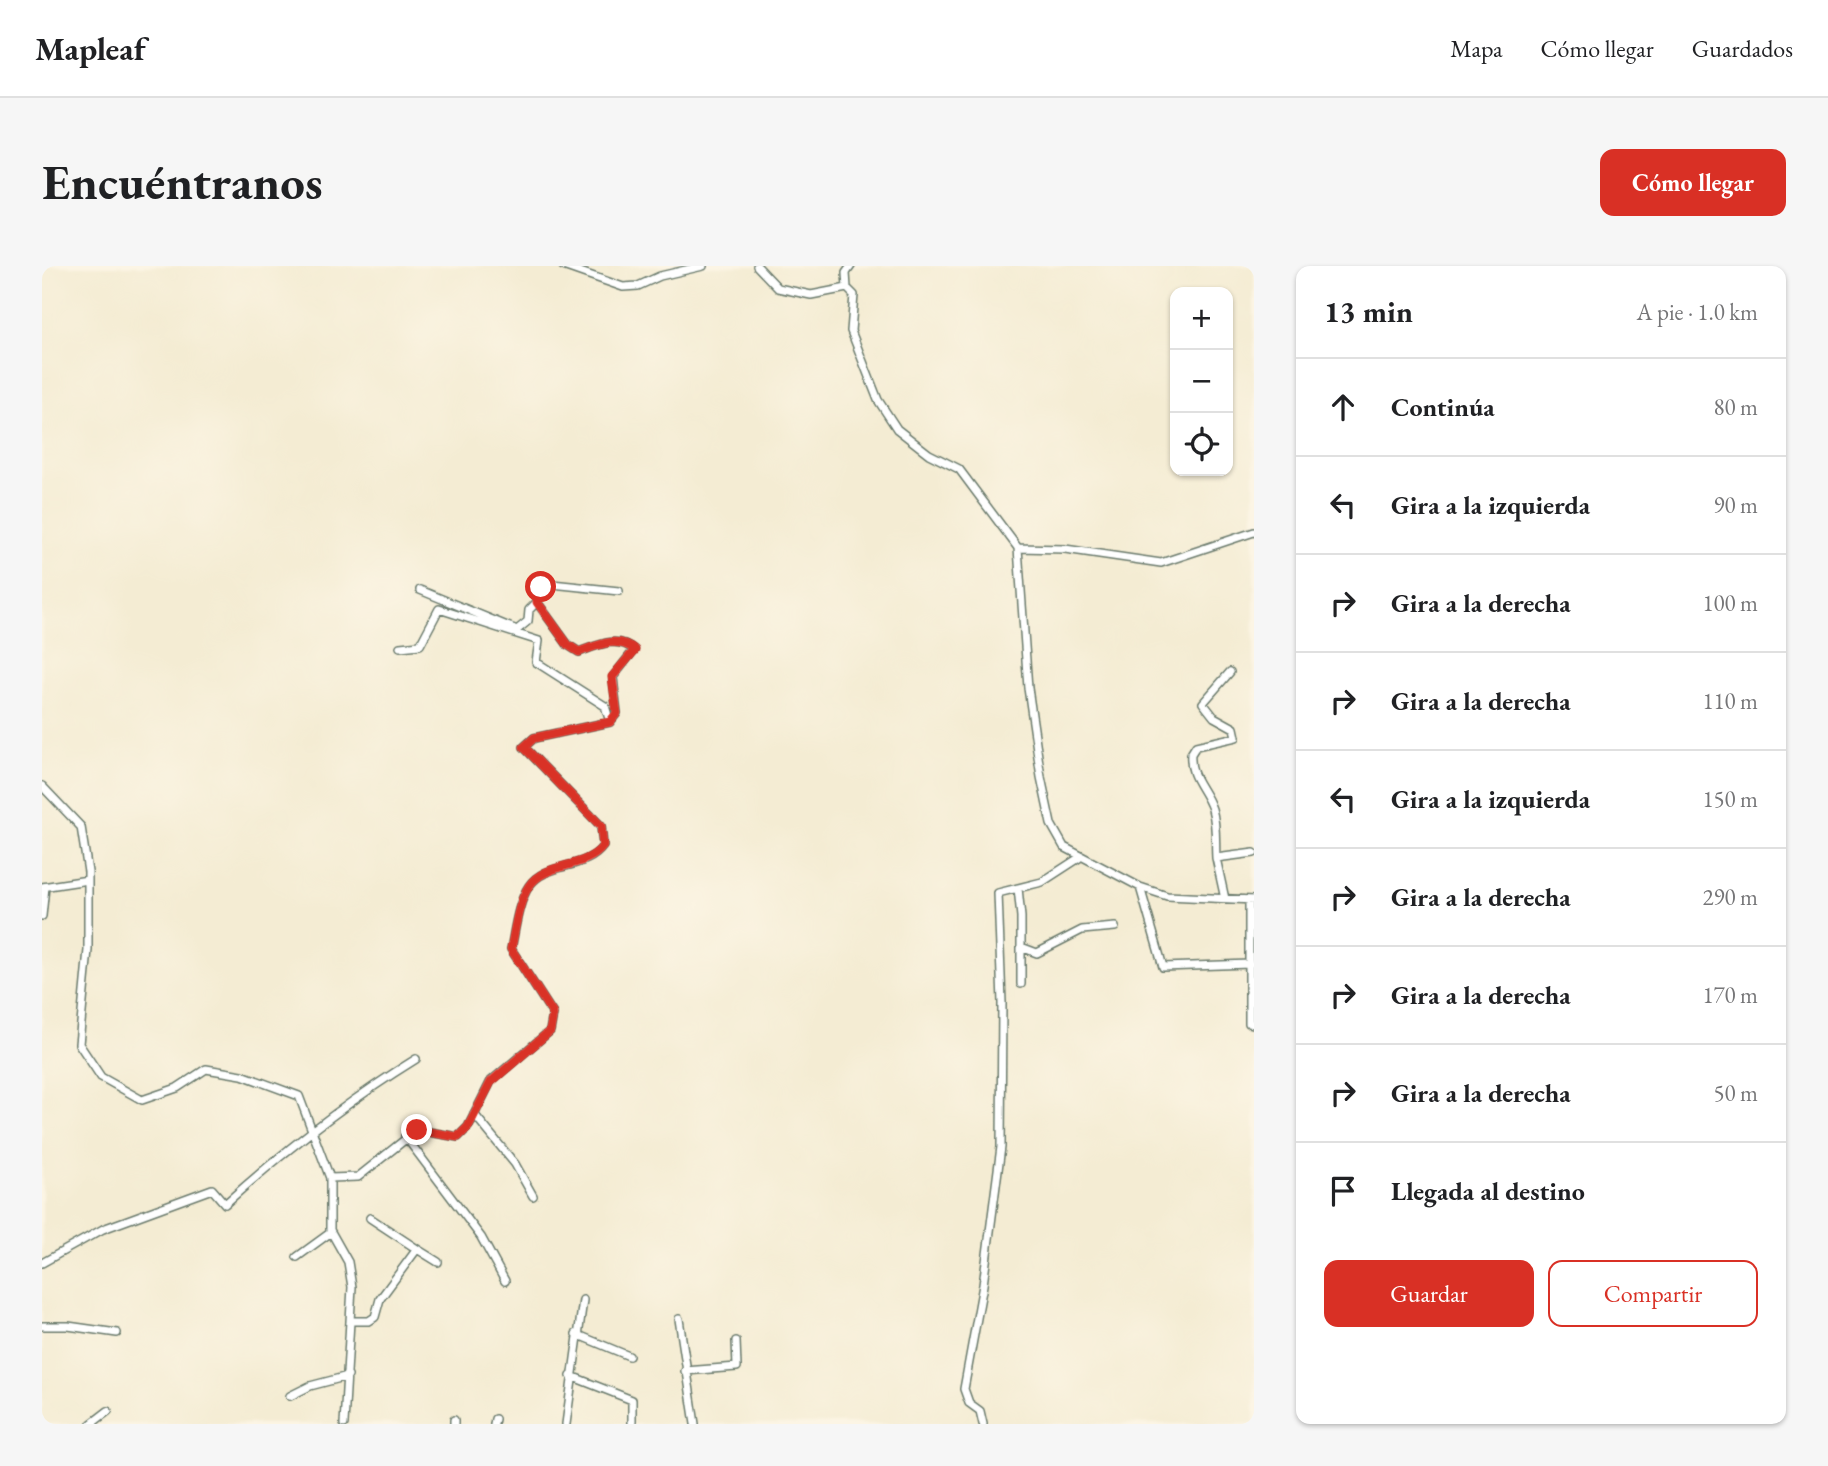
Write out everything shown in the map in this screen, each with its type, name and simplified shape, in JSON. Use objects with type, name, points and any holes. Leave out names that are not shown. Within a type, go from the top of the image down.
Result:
[{"type":"street","points":[[563,266],[623,287],[638,286],[660,276],[703,266]]},
{"type":"street","points":[[757,266],[778,288],[811,295],[846,288]]},
{"type":"street","points":[[850,266],[846,273],[846,288],[854,295],[851,331],[863,367],[897,429],[929,454],[959,470],[1018,548],[1028,688],[1051,824],[1064,847],[1079,858],[1140,887],[1177,898],[1252,900],[1249,1023],[1254,1024]]},
{"type":"street","points":[[1018,548],[1065,549],[1161,562],[1254,532]]},
{"type":"street","points":[[420,590],[517,630],[528,621],[529,610],[537,602],[541,587],[552,583],[619,591]]},
{"type":"street","points":[[330,1178],[358,1177],[405,1136],[417,1130],[458,1137],[468,1127],[491,1082],[550,1031],[553,1014],[511,949],[528,887],[543,872],[562,869],[597,854],[603,846],[601,826],[524,747],[534,738],[610,722],[617,713],[612,677],[635,650],[628,644],[609,641],[579,652],[568,645],[537,602]]},
{"type":"street","points":[[400,647],[420,645],[439,609],[539,641],[536,662],[605,706],[610,722]]},
{"type":"street","points":[[1225,899],[1216,858],[1216,826],[1207,797],[1194,780],[1191,754],[1196,747],[1236,737],[1234,729],[1213,717],[1203,703],[1230,672]]},
{"type":"street","points":[[42,786],[81,827],[88,880],[88,950],[79,1044],[101,1077],[142,1100],[177,1088],[206,1069],[221,1069],[299,1096],[330,1178],[330,1233],[348,1262],[352,1287],[344,1424]]},
{"type":"street","points":[[1216,858],[1254,853]]},
{"type":"street","points":[[983,1424],[980,1411],[969,1403],[964,1389],[983,1285],[1001,1147],[1002,1003],[998,893],[1042,882],[1079,858]]},
{"type":"street","points":[[42,916],[43,887],[88,880]]},
{"type":"street","points":[[1140,887],[1163,967],[1250,964]]},
{"type":"street","points":[[1018,888],[1021,985]]},
{"type":"street","points":[[1020,962],[1082,930],[1115,927]]},
{"type":"street","points":[[1021,947],[1037,953]]},
{"type":"street","points":[[42,1263],[103,1229],[212,1189],[225,1204],[311,1131],[371,1087],[416,1059]]},
{"type":"street","points":[[474,1114],[515,1164],[533,1196]]},
{"type":"street","points":[[405,1136],[481,1237],[505,1280]]},
{"type":"street","points":[[370,1218],[438,1262]]},
{"type":"street","points":[[297,1257],[330,1233]]},
{"type":"street","points":[[351,1321],[369,1321],[375,1317],[380,1299],[417,1248]]},
{"type":"street","points":[[576,1424],[566,1422],[576,1334],[583,1300]]},
{"type":"street","points":[[679,1319],[695,1424]]},
{"type":"street","points":[[42,1326],[68,1326],[117,1333]]},
{"type":"street","points":[[576,1334],[629,1356]]},
{"type":"street","points":[[685,1371],[737,1367],[736,1341]]},
{"type":"street","points":[[290,1396],[310,1386],[348,1376]]},
{"type":"street","points":[[571,1376],[632,1401],[632,1424]]},
{"type":"street","points":[[91,1424],[108,1411]]},
{"type":"route","points":[[417,1130],[458,1137],[468,1127],[491,1082],[550,1031],[553,1014],[511,949],[517,919],[528,887],[543,872],[562,869],[597,854],[603,846],[601,826],[544,764],[524,747],[534,738],[610,722],[617,713],[612,677],[635,650],[628,644],[609,641],[579,652],[568,645],[537,602],[541,587]]}]
